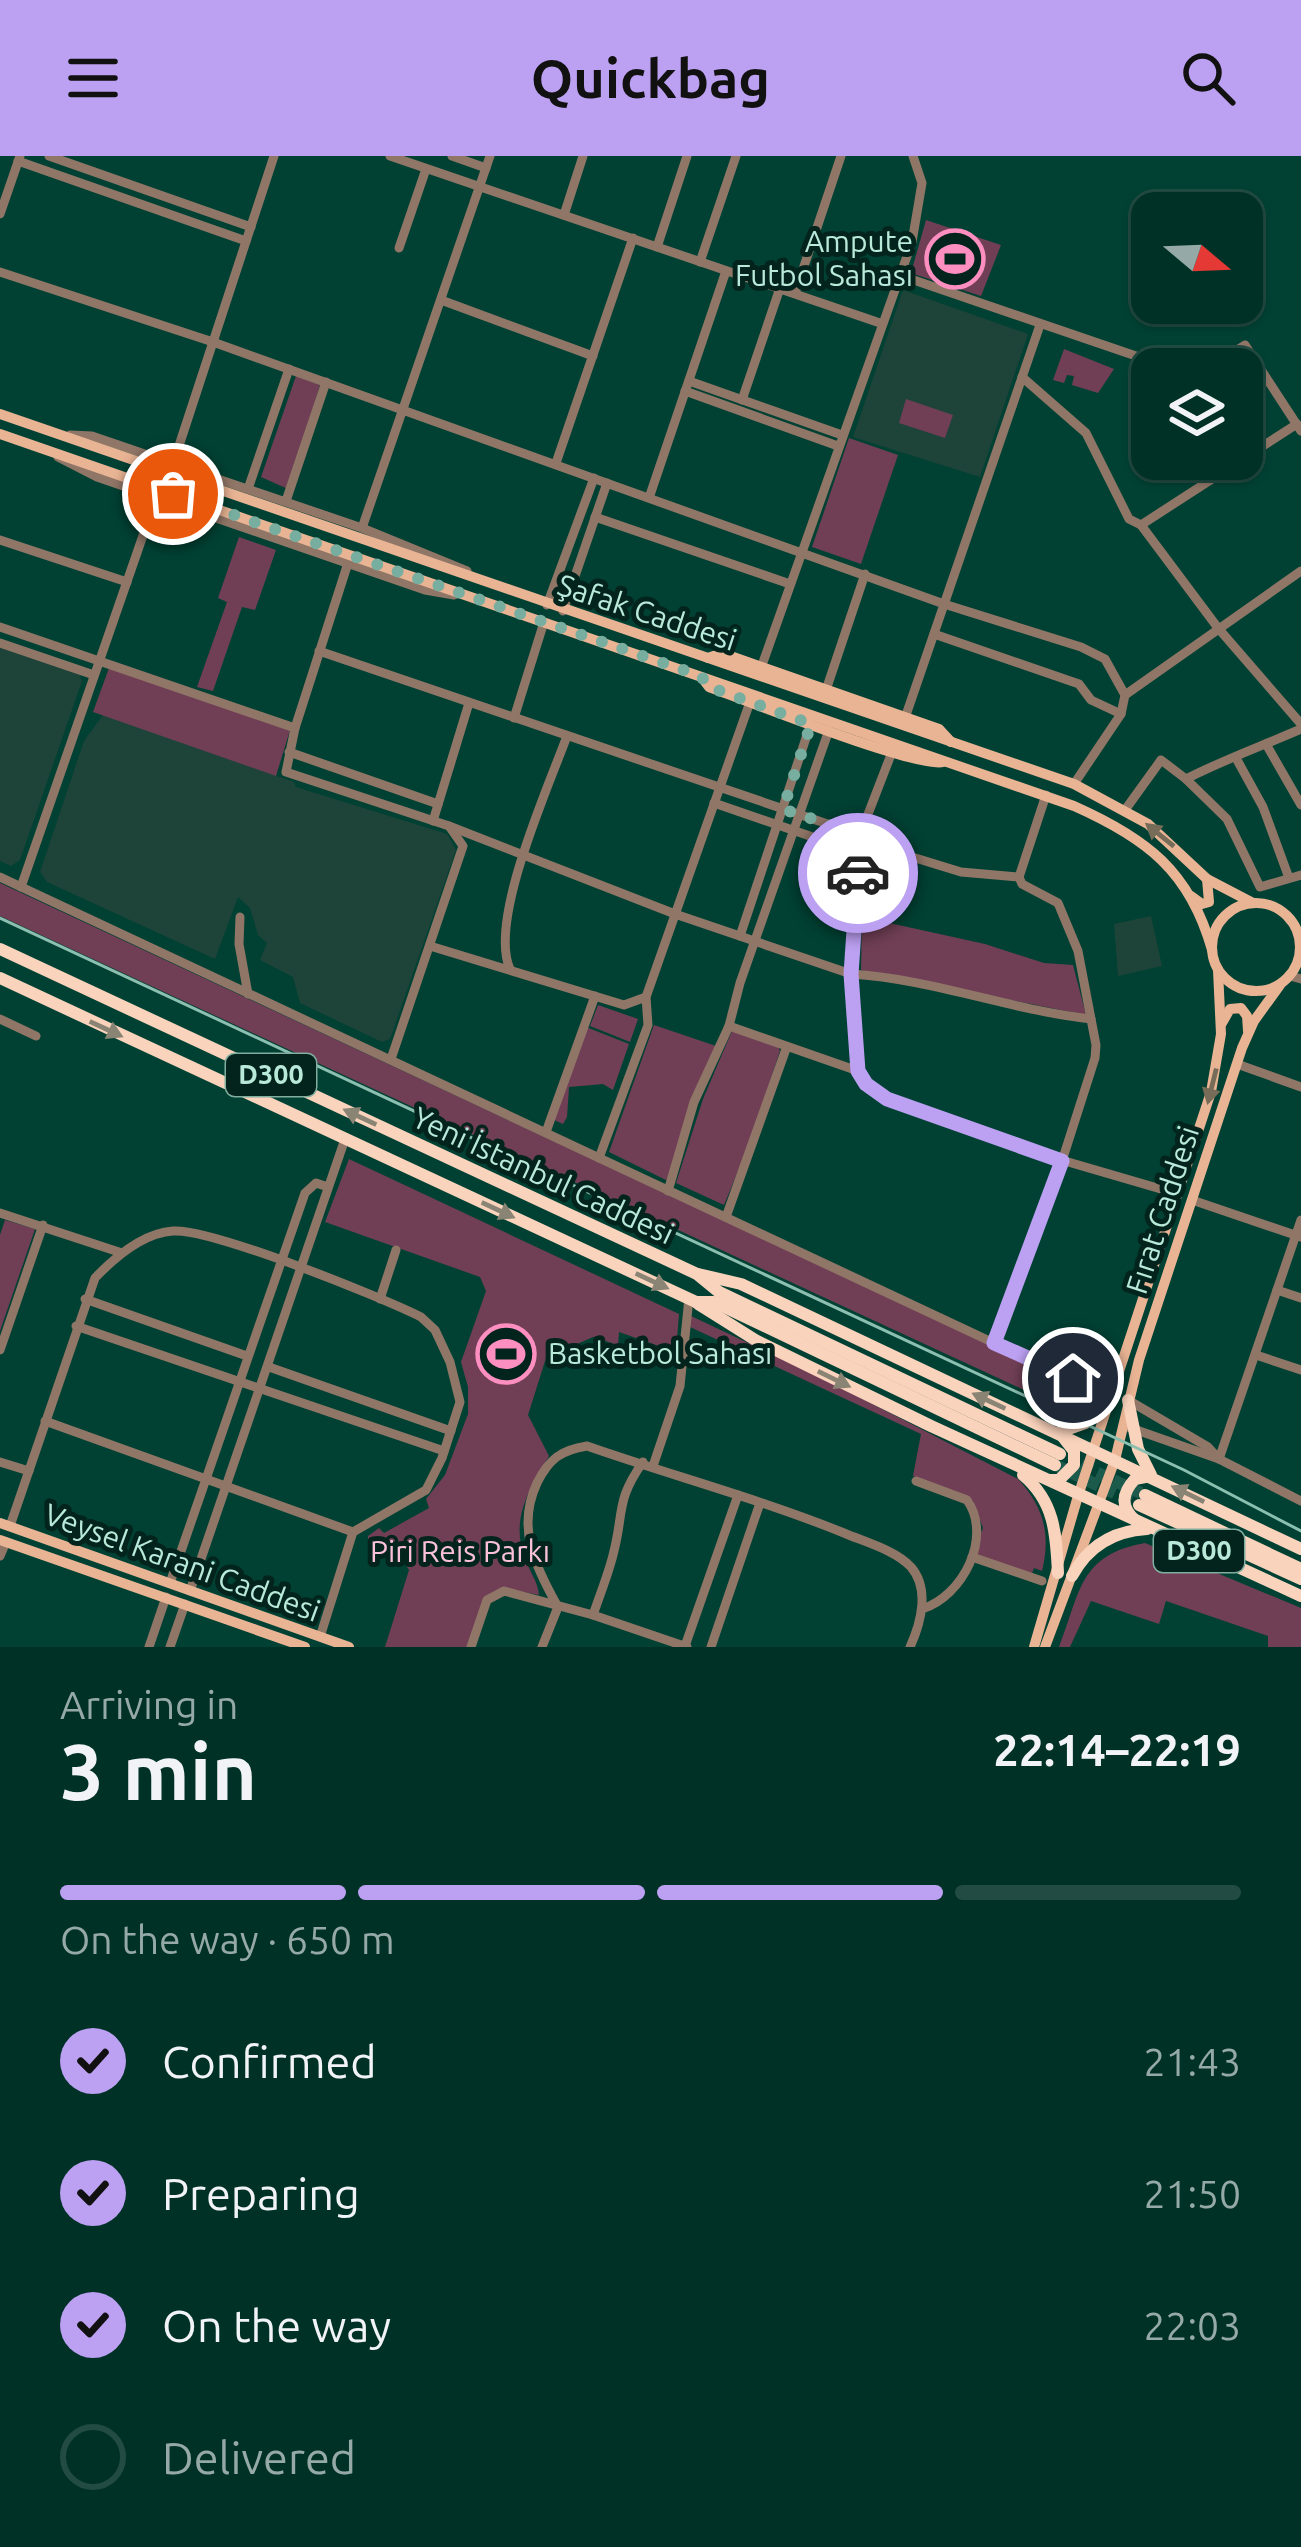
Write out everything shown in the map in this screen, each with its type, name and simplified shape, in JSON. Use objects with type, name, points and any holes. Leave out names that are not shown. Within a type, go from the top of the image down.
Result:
[{"type":"highway","name":"Yeni İstanbul Caddesi","points":[[0,949],[697,1274],[719,1292],[1057,1460],[714,1302],[692,1300],[0,978]]},
{"type":"highway","name":"D300","points":[[697,1274],[741,1285],[1301,1549]]},
{"type":"highway","name":"D300","points":[[692,1300],[758,1341],[1008,1463],[1301,1596]]},
{"type":"highway","points":[[1042,1479],[1059,1480],[1074,1465],[1074,1451],[1059,1433],[1084,1424],[1112,1395]]},
{"type":"highway","points":[[1128,1400],[1128,1426],[1151,1476],[1135,1479],[1125,1496],[1126,1510],[1144,1526]]},
{"type":"highway","points":[[1008,1463],[1038,1487],[1049,1507],[1065,1575]]},
{"type":"highway","name":"D300","points":[[1301,1569],[1142,1500],[1301,1579]]},
{"type":"highway","points":[[1065,1575],[1100,1542],[1144,1526]]},
{"type":"main road","name":"Şafak Caddesi","points":[[0,414],[1074,784],[1125,810],[1172,842],[1207,878],[1253,903]]},
{"type":"main road","name":"Şafak Caddesi","points":[[0,434],[1046,795],[1141,840],[1167,862],[1189,894],[1212,950]]},
{"type":"main road","points":[[86,464],[92,446]]},
{"type":"main road","points":[[435,584],[441,568]]},
{"type":"main road","points":[[707,658],[722,653],[939,729],[953,744]]},
{"type":"main road","points":[[701,676],[709,687],[811,724],[933,765],[946,761]]},
{"type":"main road","points":[[1189,894],[1202,904],[1209,902],[1207,878]]},
{"type":"main road","points":[[1273,906],[1294,924],[1301,951],[1298,974],[1267,991],[1233,986],[1218,970],[1212,950],[1223,918],[1253,903],[1301,909]]},
{"type":"main road","name":"Fırat Caddesi","points":[[1065,1575],[1078,1496],[1214,1080],[1222,1024],[1218,970]]},
{"type":"main road","name":"Fırat Caddesi","points":[[1128,1400],[1247,1034],[1280,985]]},
{"type":"main road","points":[[1222,1024],[1230,1009],[1241,1008],[1248,1019],[1247,1034]]},
{"type":"main road","points":[[1034,1647],[1098,1506],[1128,1426]]},
{"type":"main road","name":"Veysel Karani Caddesi","points":[[5,1524],[349,1647]]},
{"type":"main road","name":"Veysel Karani Caddesi","points":[[3,1541],[305,1647]]},
{"type":"main road","points":[[1045,1647],[1065,1575]]},
{"type":"street","points":[[49,156],[251,227]]},
{"type":"street","points":[[173,464],[274,156]]},
{"type":"street","points":[[390,156],[880,323]]},
{"type":"street","points":[[362,528],[488,162],[452,156]]},
{"type":"street","points":[[564,215],[583,156]]},
{"type":"street","points":[[657,247],[688,156]]},
{"type":"street","points":[[700,262],[736,156]]},
{"type":"street","points":[[795,293],[841,156]]},
{"type":"street","points":[[761,668],[921,204],[922,183],[913,156]]},
{"type":"street","points":[[0,214],[19,159],[246,241]]},
{"type":"street","points":[[399,248],[426,169]]},
{"type":"street","points":[[556,463],[633,238]]},
{"type":"street","points":[[649,498],[726,271]]},
{"type":"street","points":[[0,272],[213,342],[1093,653],[1105,659],[1125,695],[1121,714],[1074,784]]},
{"type":"street","points":[[899,275],[1131,355]]},
{"type":"street","points":[[742,400],[780,288]]},
{"type":"street","points":[[441,300],[593,356]]},
{"type":"street","points":[[905,718],[1040,325]]},
{"type":"street","points":[[248,489],[289,369]]},
{"type":"street","points":[[1141,526],[1299,427],[1263,372]]},
{"type":"street","points":[[1022,377],[1086,433],[1129,519],[1141,526],[1301,726],[1186,779]]},
{"type":"street","points":[[286,502],[326,382]]},
{"type":"street","points":[[687,386],[742,400],[840,441]]},
{"type":"street","points":[[687,386],[840,441]]},
{"type":"street","points":[[55,434],[92,436],[362,528],[441,557],[487,584]]},
{"type":"street","points":[[48,451],[77,469],[156,498],[425,590],[479,599]]},
{"type":"street","points":[[547,605],[594,478]]},
{"type":"street","points":[[563,610],[607,483]]},
{"type":"street","points":[[21,887],[156,498]]},
{"type":"street","points":[[595,517],[790,584]]},
{"type":"street","points":[[0,540],[127,582]]},
{"type":"street","points":[[348,563],[295,728],[286,772],[433,820],[675,914],[851,974],[910,981],[1091,1019]]},
{"type":"street","points":[[1125,695],[1301,571]]},
{"type":"street","points":[[826,690],[865,574]]},
{"type":"street","points":[[514,718],[544,622]]},
{"type":"street","points":[[0,627],[295,728]]},
{"type":"street","points":[[934,634],[1078,684],[1091,700],[1121,714]]},
{"type":"street","points":[[0,643],[94,675]]},
{"type":"street","points":[[319,651],[783,809],[860,843]]},
{"type":"street","points":[[599,1157],[648,1025],[646,997],[750,702]]},
{"type":"street","points":[[433,820],[469,703]]},
{"type":"street","points":[[740,936],[811,724]]},
{"type":"street","points":[[668,1191],[694,1102],[729,1026],[829,730]]},
{"type":"street","points":[[510,969],[502,935],[524,855],[567,736]]},
{"type":"street","points":[[1266,744],[1301,805]]},
{"type":"street","points":[[289,752],[438,804]]},
{"type":"street","points":[[892,752],[860,843],[851,974],[858,1071],[866,1084],[887,1099],[1062,1161],[1178,1194]]},
{"type":"street","points":[[1125,810],[1161,760],[1227,819],[1260,887],[1295,877],[1236,758]]},
{"type":"street","points":[[994,1343],[1095,1058],[1078,951],[1058,903],[1022,884],[1019,877],[1046,795]]},
{"type":"street","points":[[714,803],[794,830],[961,872],[1019,877]]},
{"type":"street","points":[[391,1059],[463,846],[449,826]]},
{"type":"street","points":[[0,877],[1112,1395]]},
{"type":"street","points":[[240,917],[238,944],[248,994]]},
{"type":"street","points":[[430,946],[624,1005],[646,997]]},
{"type":"street","points":[[546,1132],[595,996]]},
{"type":"street","points":[[0,1019],[36,1036]]},
{"type":"street","points":[[729,1026],[858,1071]]},
{"type":"street","points":[[726,1217],[786,1048]]},
{"type":"street","points":[[1237,1064],[1301,1087]]},
{"type":"street","points":[[190,1591],[345,1138]]},
{"type":"street","points":[[170,1583],[305,1193],[316,1183],[328,1187]]},
{"type":"street","points":[[1192,1201],[1298,1236]]},
{"type":"street","points":[[1,1216],[43,1225],[122,1253]]},
{"type":"street","points":[[1219,1459],[1301,1220]]},
{"type":"street","points":[[0,1350],[43,1225]]},
{"type":"street","points":[[5,1524],[29,1471],[95,1278],[122,1253],[169,1231],[184,1231],[280,1262],[421,1317],[435,1330],[458,1382],[460,1402],[426,1490],[353,1532],[320,1637]]},
{"type":"street","points":[[380,1299],[396,1250]]},
{"type":"street","points":[[1277,1290],[1301,1298]]},
{"type":"street","points":[[85,1299],[247,1356]]},
{"type":"street","points":[[593,1615],[614,1550],[626,1486],[648,1464],[680,1386],[692,1300]]},
{"type":"street","points":[[76,1326],[444,1451]]},
{"type":"street","points":[[1256,1354],[1301,1370]]},
{"type":"street","points":[[269,1367],[451,1431]]},
{"type":"street","points":[[1128,1400],[1208,1447],[1219,1459]]},
{"type":"street","points":[[45,1421],[353,1532]]},
{"type":"street","points":[[1128,1426],[1219,1459],[1301,1501]]},
{"type":"street","points":[[542,1647],[557,1606],[536,1568],[525,1520],[552,1459],[568,1449],[587,1446],[738,1495],[900,1558],[919,1579],[947,1592]]},
{"type":"street","points":[[0,1462],[29,1471]]},
{"type":"street","points":[[916,1481],[967,1500],[978,1523],[972,1557],[947,1592],[922,1609]]},
{"type":"street","points":[[471,1647],[487,1600],[504,1591],[686,1647],[738,1495]]},
{"type":"street","points":[[711,1647],[760,1503]]},
{"type":"street","points":[[0,1556],[3,1541]]},
{"type":"street","points":[[972,1557],[1042,1582]]},
{"type":"street","points":[[910,1647],[922,1609],[919,1579]]},
{"type":"street","points":[[149,1647],[166,1597]]},
{"type":"street","points":[[170,1647],[185,1604]]},
{"type":"shaded area","points":[[903,290],[1028,334],[980,477],[853,437]]},
{"type":"shaded area","points":[[0,646],[78,672],[82,681],[20,860],[11,866],[0,861]]},
{"type":"shaded area","points":[[103,715],[294,782],[296,787],[447,834],[456,850],[390,1039],[382,1042],[300,1003],[293,977],[260,960],[267,943],[258,935],[250,908],[238,897],[215,959],[47,882],[40,872],[84,741]]},
{"type":"shaded area","points":[[1151,916],[1162,966],[1118,976],[1114,924]]},
{"type":"green space","name":"Ampute Futbol Sahası","points":[[926,220],[1001,245],[981,296],[911,273]]},
{"type":"green space","points":[[1064,349],[1114,369],[1098,393],[1072,385],[1074,376],[1067,375],[1064,383],[1053,380]]},
{"type":"green space","points":[[296,376],[320,385],[288,489],[261,477]]},
{"type":"green space","points":[[906,399],[953,415],[945,438],[899,423]]},
{"type":"green space","points":[[849,438],[898,455],[861,564],[812,547]]},
{"type":"green space","points":[[239,537],[276,550],[255,610],[242,607],[213,691],[197,687],[227,602],[218,598]]},
{"type":"green space","points":[[109,668],[290,730],[276,776],[93,712]]},
{"type":"green space","points":[[0,883],[1094,1397],[1078,1415],[0,916]]},
{"type":"green space","points":[[862,917],[985,944],[1044,963],[1073,965],[1086,1015],[861,970]]},
{"type":"green space","points":[[598,1005],[638,1019],[630,1042],[590,1026]]},
{"type":"green space","points":[[654,1025],[716,1046],[672,1176],[666,1180],[609,1152]]},
{"type":"green space","points":[[586,1027],[629,1044],[613,1090],[603,1084],[569,1087],[563,1124],[552,1119]]},
{"type":"green space","points":[[732,1031],[778,1046],[780,1051],[724,1205],[676,1183],[703,1099]]},
{"type":"green space","name":"Piri Reis Parkı","points":[[349,1159],[679,1314],[676,1352],[619,1332],[618,1345],[593,1337],[546,1358],[528,1415],[549,1456],[529,1493],[520,1531],[539,1595],[508,1589],[487,1599],[471,1647],[385,1647],[409,1570],[399,1554],[368,1542],[368,1536],[379,1528],[384,1533],[429,1508],[426,1499],[445,1475],[468,1414],[468,1387],[461,1362],[486,1291],[480,1277],[325,1222]]},
{"type":"green space","points":[[5,1220],[35,1229],[0,1331],[0,1235]]},
{"type":"green space","points":[[691,1316],[1018,1479],[1043,1522],[1042,1571],[1034,1568],[1031,1576],[973,1555],[983,1528],[973,1501],[913,1476],[921,1434],[690,1327]]},
{"type":"green space","points":[[1145,1543],[1301,1608],[1301,1647],[1268,1647],[1268,1636],[1166,1601],[1159,1624],[1091,1601],[1070,1647],[1059,1647],[1078,1593],[1095,1566],[1107,1556]]},
{"type":"tunnel","points":[[1055,1465],[1139,1505]]},
{"type":"tunnel","points":[[1081,1465],[1145,1495]]},
{"type":"tram line","points":[[0,918],[1184,1470],[1301,1531]]},
{"type":"way so far","points":[[173,494],[701,676],[709,687],[811,724],[783,809],[860,835],[858,873]]},
{"type":"place","name":"Ampute Futbol Sahası","points":[[955,259]]},
{"type":"place","name":"Basketbol Sahası","points":[[506,1354]]},
{"type":"route","points":[[858,873],[851,974],[858,1071],[866,1084],[887,1099],[1062,1161],[994,1343],[1073,1378]]}]
